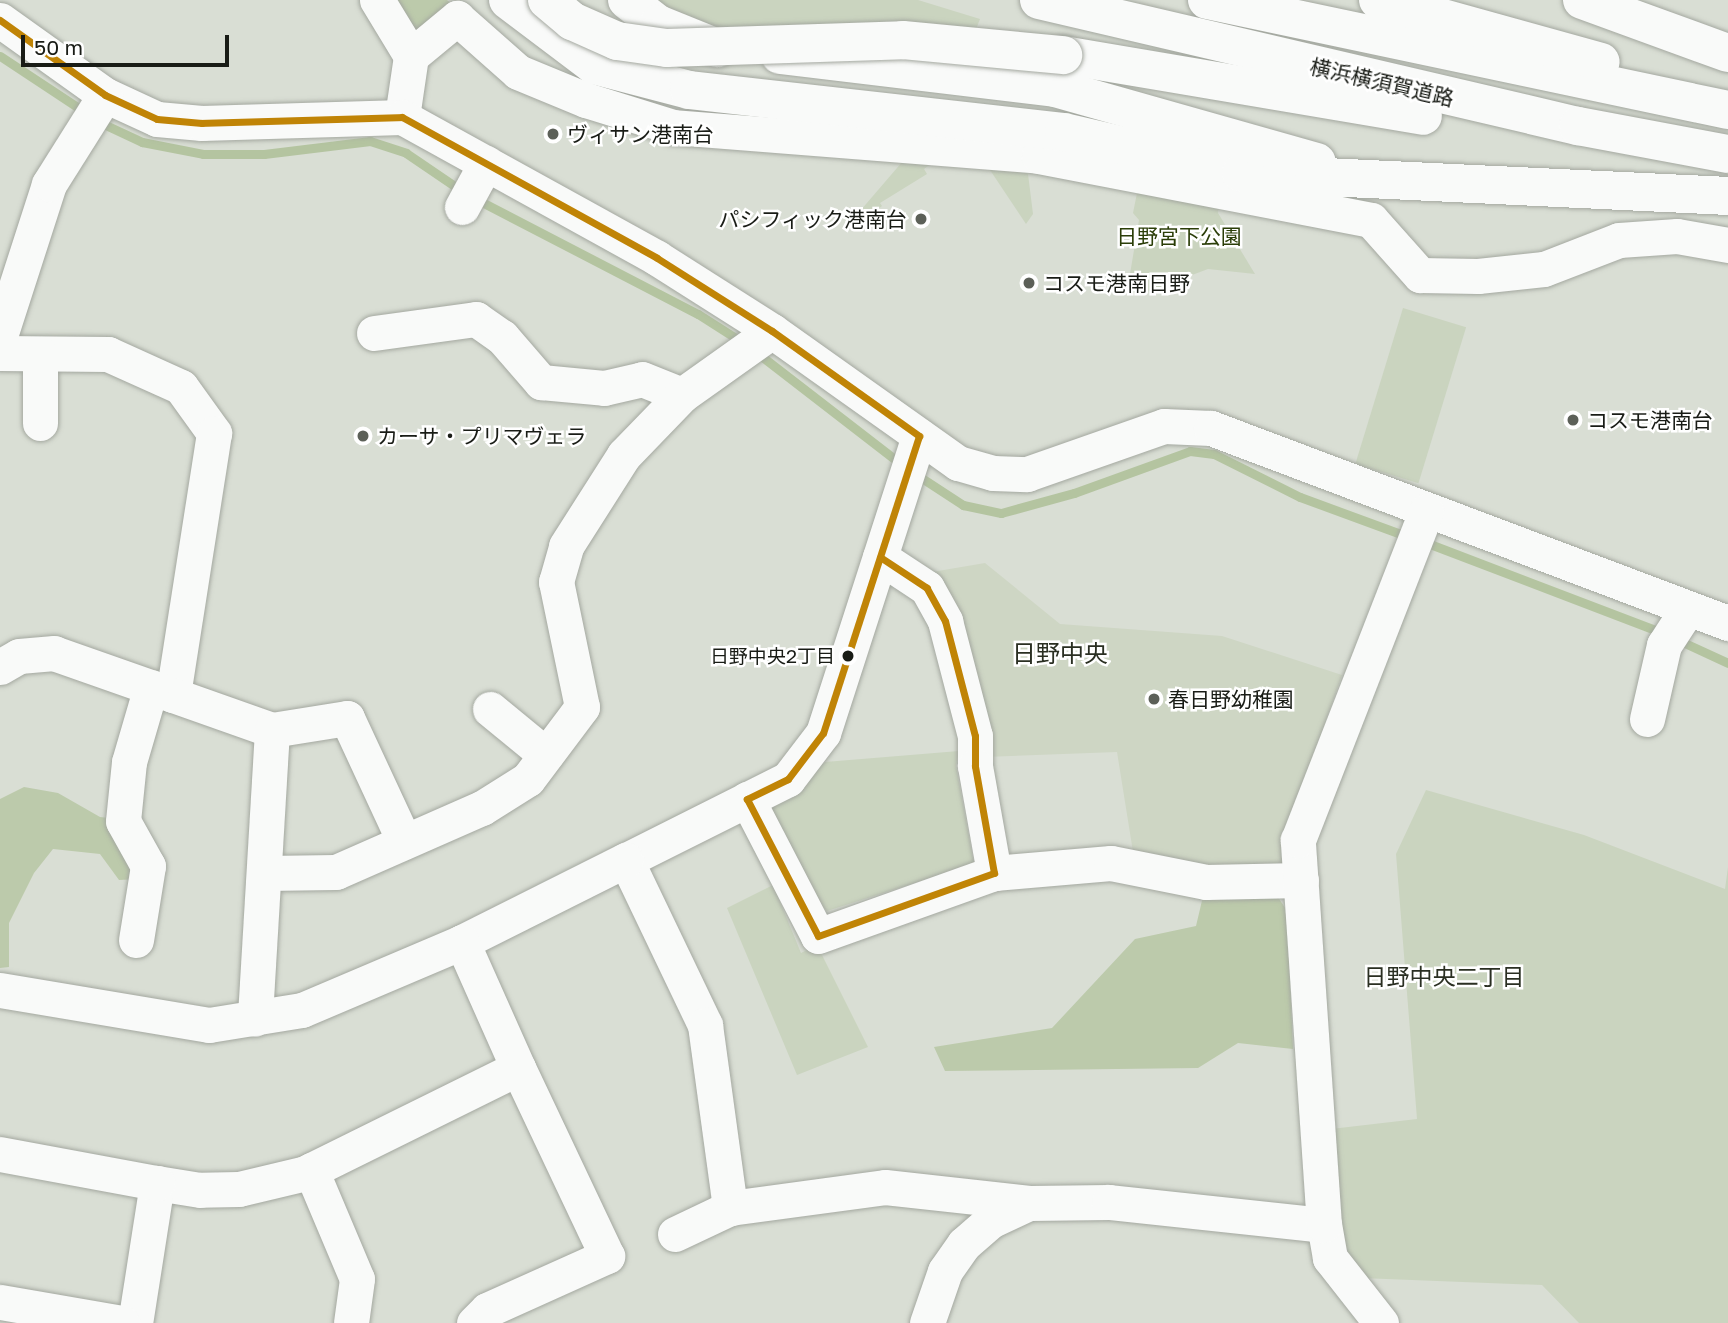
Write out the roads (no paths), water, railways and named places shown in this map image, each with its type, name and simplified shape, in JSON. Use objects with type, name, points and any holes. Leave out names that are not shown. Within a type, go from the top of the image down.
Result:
[{"type":"highway","points":[[508,0],[594,65],[689,90],[1064,132],[1241,173],[1728,196]]},
{"type":"highway","points":[[547,0],[572,21],[617,41],[667,48],[903,40],[1063,55],[1424,116],[1578,126]]},
{"type":"highway","points":[[627,0],[658,24],[710,47],[1055,88],[1365,178]]},
{"type":"highway","name":"横浜横須賀道路","points":[[1039,0],[1578,126],[1728,154]]},
{"type":"highway","name":"横浜横須賀道路","points":[[1207,0],[1593,73],[1728,110]]},
{"type":"highway","points":[[1378,0],[1593,73],[1728,86]]},
{"type":"highway","points":[[1582,0],[1728,53]]},
{"type":"street","points":[[377,0],[411,55]]},
{"type":"street","points":[[379,125],[411,55],[457,19],[518,72],[673,127],[1039,156],[1371,220],[1420,275],[1478,276],[1544,269],[1619,240],[1677,236],[1728,245]]},
{"type":"street","points":[[0,20],[103,98],[157,119],[201,123],[379,125],[475,183],[657,258],[768,333],[917,444],[958,463],[993,474],[1027,474],[1164,426],[1193,425],[1243,436],[1677,625],[1728,623]]},
{"type":"street","points":[[0,336],[49,184],[103,98]]},
{"type":"street","points":[[374,332],[476,319],[502,337],[541,382],[604,388],[642,379],[682,395]]},
{"type":"street","points":[[265,873],[337,872],[482,808],[528,779],[582,708],[555,582],[566,546],[624,454],[682,395],[768,333]]},
{"type":"street","points":[[0,353],[108,354],[181,387],[214,433],[162,691],[129,762],[123,821],[148,866],[136,940]]},
{"type":"street","points":[[40,354],[40,423]]},
{"type":"street","points":[[0,990],[209,1026],[302,1010],[462,942],[788,779],[823,733],[917,444]]},
{"type":"street","points":[[1381,1323],[1330,1258],[1324,1225],[1298,840],[1424,516]]},
{"type":"street","points":[[880,557],[928,589],[945,621],[975,736],[975,766],[994,873]]},
{"type":"street","points":[[1647,719],[1677,625]]},
{"type":"street","points":[[0,667],[19,656],[54,653],[272,730],[347,718],[404,841]]},
{"type":"street","points":[[490,709],[546,755]]},
{"type":"street","points":[[256,1018],[272,730]]},
{"type":"street","points":[[747,799],[818,936],[994,873],[1111,863],[1206,882],[1301,880]]},
{"type":"street","points":[[626,860],[705,1026],[730,1208]]},
{"type":"street","points":[[462,942],[607,1256],[487,1310],[474,1323]]},
{"type":"street","points":[[0,1154],[200,1190],[239,1189],[311,1170],[518,1068]]},
{"type":"street","points":[[311,1170],[357,1279],[351,1323]]},
{"type":"street","points":[[135,1323],[157,1183]]},
{"type":"street","points":[[675,1234],[730,1208],[885,1187],[1029,1203],[1109,1202],[1324,1225]]},
{"type":"street","points":[[927,1323],[945,1271],[964,1244],[990,1221],[1029,1203]]},
{"type":"street","points":[[0,1303],[122,1323]]},
{"type":"waterway","points":[[0,56],[86,113]]},
{"type":"waterway","points":[[97,121],[142,142],[203,154],[264,154],[370,141],[406,153],[462,191]]},
{"type":"waterway","points":[[474,198],[698,314],[742,342]]},
{"type":"waterway","points":[[756,352],[902,465]]},
{"type":"waterway","points":[[914,473],[963,505],[1001,513],[1074,493],[1190,451],[1214,454],[1300,497],[1409,537]]},
{"type":"waterway","points":[[1422,541],[1663,633]]},
{"type":"waterway","points":[[1676,639],[1728,663]]},
{"type":"place","name":"ヴィサン港南台","points":[[553,134]]},
{"type":"place","name":"パシフィック港南台","points":[[921,219]]},
{"type":"place","name":"コスモ港南日野","points":[[1029,283]]},
{"type":"place","name":"コスモ港南台","points":[[1573,420]]},
{"type":"place","name":"カーサ・プリマヴェラ","points":[[363,436]]},
{"type":"place","name":"日野中央2丁目","points":[[848,656]]},
{"type":"place","name":"春日野幼稚園","points":[[1154,699]]},
{"type":"district","name":"日野中央","points":[[1060,653]]},
{"type":"district","name":"日野中央二丁目","points":[[1444,976]]},
{"type":"park label","name":"日野宮下公園","points":[[1179,236]]}]
